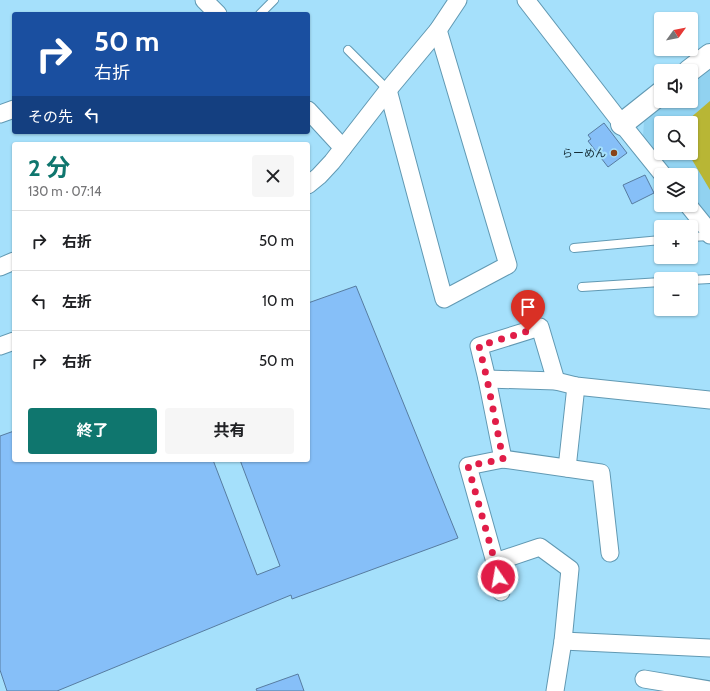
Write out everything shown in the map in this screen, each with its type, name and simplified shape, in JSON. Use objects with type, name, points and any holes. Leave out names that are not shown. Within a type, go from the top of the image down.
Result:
[{"type":"street","points":[[204,0],[216,12]]},
{"type":"street","points":[[310,183],[319,176],[343,148],[388,90],[438,30],[458,0]]},
{"type":"street","points":[[526,0],[657,168]]},
{"type":"street","points":[[388,90],[444,299],[508,265],[438,30]]},
{"type":"street","points":[[698,64],[710,55]]},
{"type":"street","points":[[622,124],[654,99]]},
{"type":"street","points":[[0,114],[12,110]]},
{"type":"street","points":[[310,112],[343,148]]},
{"type":"street","points":[[694,212],[709,231],[710,235]]},
{"type":"street","points":[[0,267],[12,262]]},
{"type":"street","points":[[503,459],[479,346],[540,327],[556,381]]},
{"type":"street","points":[[0,346],[12,342]]},
{"type":"street","points":[[487,379],[556,381],[576,386],[710,400]]},
{"type":"street","points":[[566,468],[576,386]]},
{"type":"street","points":[[501,592],[495,562],[468,466],[503,459],[601,473],[610,553]]},
{"type":"street","points":[[495,562],[540,547],[570,569],[563,641],[555,691]]},
{"type":"street","points":[[563,641],[710,648]]},
{"type":"street","points":[[644,679],[666,687],[710,690]]},
{"type":"lane","points":[[262,12],[274,0]]},
{"type":"lane","points":[[348,50],[388,90]]},
{"type":"lane","points":[[698,236],[710,235]]},
{"type":"lane","points":[[574,248],[654,241]]},
{"type":"lane","points":[[698,280],[710,279]]},
{"type":"lane","points":[[582,287],[654,282]]},
{"type":"shaded area","points":[[710,69],[710,224],[698,208],[698,168],[668,168],[661,160],[698,160],[698,116],[654,116],[654,150],[643,136],[644,122],[661,108],[698,108],[698,78]]},
{"type":"shaded area","points":[[710,101],[710,190],[692,160],[698,160],[698,116],[692,116]]},
{"type":"building","points":[[604,123],[627,153],[608,167],[588,141],[591,139],[588,135]]},
{"type":"building","points":[[645,175],[654,193],[632,204],[623,185]]},
{"type":"building","points":[[356,286],[458,538],[292,599],[291,595],[57,691],[7,691],[0,670],[0,436],[12,432],[12,462],[214,462],[257,575],[280,566],[241,462],[310,462],[310,302]]},
{"type":"building","points":[[298,674],[304,691],[257,691],[256,689]]},
{"type":"place","name":"らーめん","points":[[614,153]]},
{"type":"route","points":[[498,577],[468,466],[503,459],[479,346],[528,331]]}]
